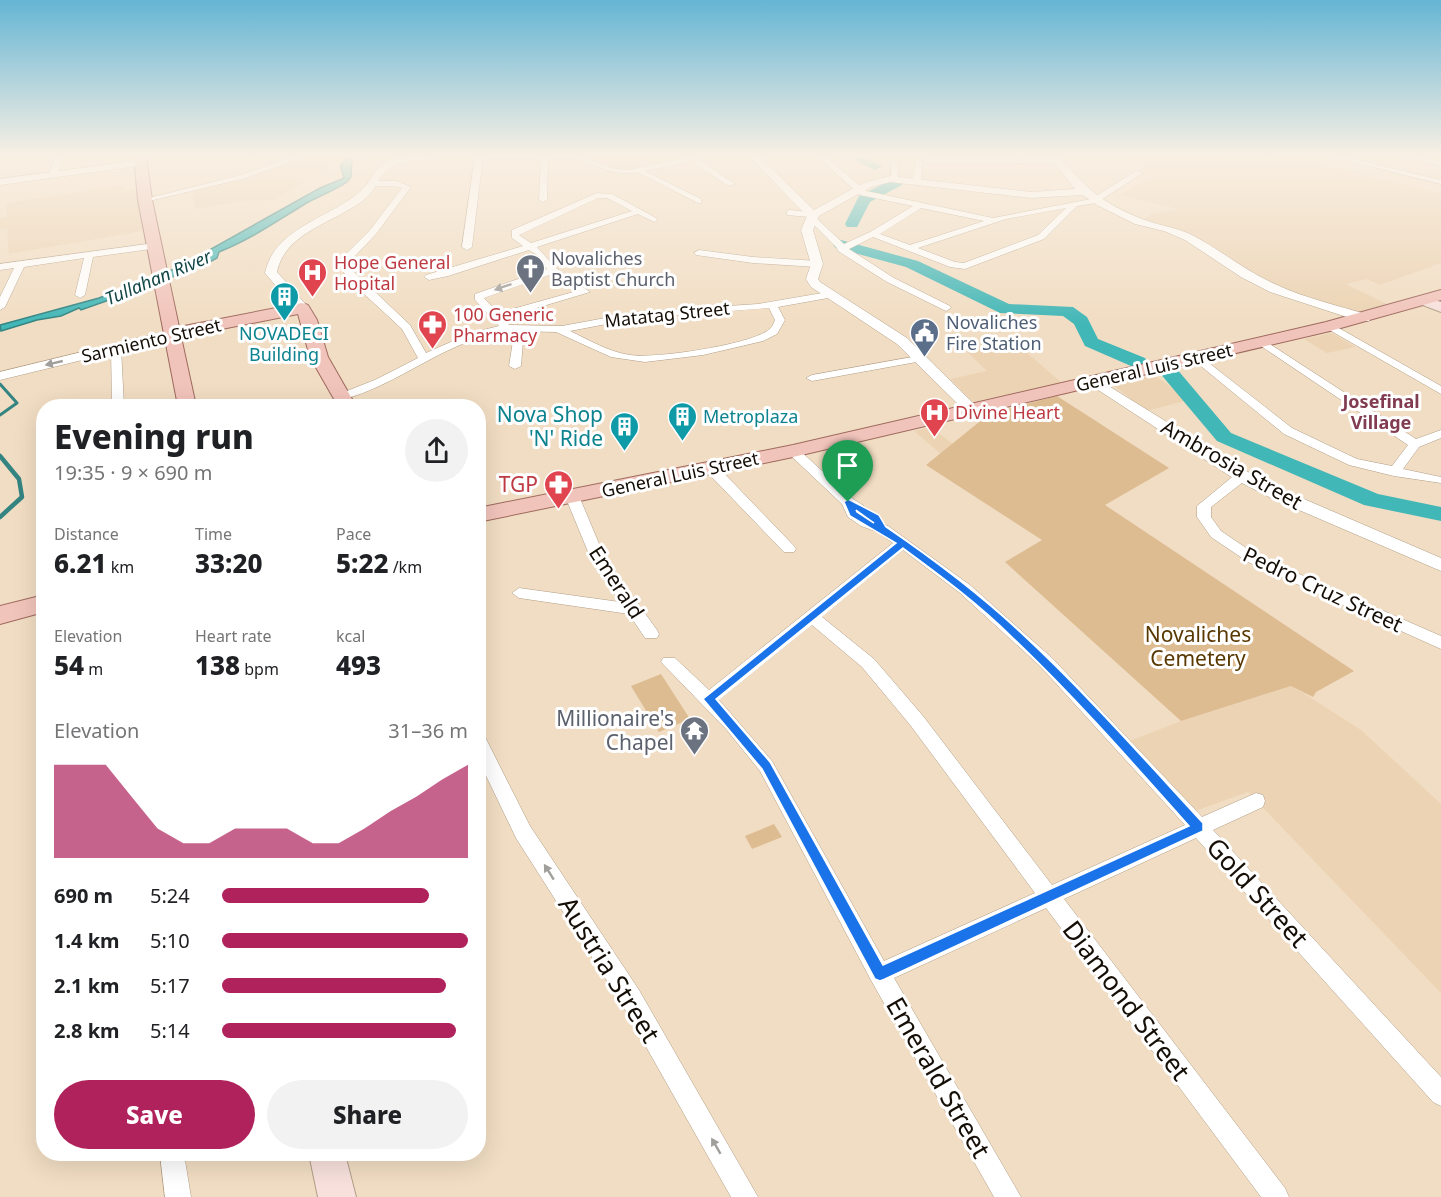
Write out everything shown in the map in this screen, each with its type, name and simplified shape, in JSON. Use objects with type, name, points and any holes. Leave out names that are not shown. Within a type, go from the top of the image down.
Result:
[{"type":"main road","points":[[148,212],[186,399]]},
{"type":"main road","name":"General Luis Street","points":[[486,512],[793,451],[1364,318],[1441,295]]},
{"type":"main road","points":[[1425,301],[1441,307]]},
{"type":"main road","points":[[302,308],[312,324],[318,354],[342,399]]},
{"type":"main road","name":"Sarmiento Street","points":[[172,334],[302,308]]},
{"type":"main road","points":[[0,615],[36,605]]},
{"type":"main road","points":[[329,1161],[337,1197]]},
{"type":"street","points":[[302,308],[271,273],[274,257],[296,237],[336,212]]},
{"type":"street","points":[[388,212],[373,232],[349,256],[348,271],[355,282],[406,327],[425,360]]},
{"type":"street","points":[[467,247],[472,212]]},
{"type":"street","points":[[496,317],[585,292],[553,270],[547,258],[515,236],[515,232],[560,212]]},
{"type":"street","points":[[429,276],[445,274],[637,212]]},
{"type":"street","points":[[642,212],[654,219]]},
{"type":"street","points":[[808,212],[842,249],[882,276],[946,308]]},
{"type":"street","points":[[822,212],[813,217],[807,230],[818,264],[812,279],[814,284],[889,331],[972,410]]},
{"type":"street","points":[[842,249],[910,212]]},
{"type":"street","points":[[950,212],[992,220]]},
{"type":"street","points":[[910,248],[992,220],[1036,212]]},
{"type":"street","points":[[873,234],[958,266],[1041,237],[1067,212]]},
{"type":"street","points":[[1119,212],[1139,222],[1177,232],[1274,289],[1364,318]]},
{"type":"street","points":[[790,213],[813,217]]},
{"type":"street","points":[[0,267],[155,246]]},
{"type":"street","points":[[699,253],[753,260],[818,264]]},
{"type":"street","points":[[81,295],[89,255]]},
{"type":"street","points":[[0,307],[20,265]]},
{"type":"street","points":[[515,366],[519,344],[479,296],[553,270]]},
{"type":"street","name":"Matatag Street","points":[[350,399],[472,336],[506,328],[558,329],[635,316],[771,303],[828,294]]},
{"type":"street","points":[[558,329],[625,357],[652,358],[739,345],[769,335],[777,328],[780,320],[771,303]]},
{"type":"street","points":[[1330,326],[1441,391]]},
{"type":"street","name":"Sarmiento Street","points":[[0,376],[172,334]]},
{"type":"street","points":[[1262,342],[1415,444]]},
{"type":"street","points":[[116,348],[118,399]]},
{"type":"street","points":[[1196,358],[1288,431],[1353,462],[1439,480]]},
{"type":"street","points":[[812,378],[918,359]]},
{"type":"street","name":"Ambrosia Street","points":[[1094,381],[1242,476],[1285,498],[1441,565]]},
{"type":"street","points":[[1394,472],[1415,444],[1441,434]]},
{"type":"street","name":"Gold Street","points":[[793,451],[848,502],[853,514],[866,523],[883,529],[965,589],[1046,662],[1441,1094]]},
{"type":"street","points":[[711,468],[789,549]]},
{"type":"street","name":"Pedro Cruz Street","points":[[1242,476],[1204,506],[1204,517],[1216,534],[1253,559],[1441,643]]},
{"type":"street","name":"Emerald","points":[[572,496],[598,559],[651,634]]},
{"type":"street","points":[[709,699],[903,543]]},
{"type":"street","points":[[519,594],[633,609]]},
{"type":"street","name":"Diamond Street","points":[[811,616],[847,644],[893,690],[1276,1197]]},
{"type":"street","name":"Emerald Street","points":[[669,662],[709,699],[766,766],[880,974],[1008,1197]]},
{"type":"street","name":"Austria Street","points":[[486,756],[524,832],[575,915],[631,998],[745,1197]]},
{"type":"street","points":[[880,974],[1256,801]]},
{"type":"street","points":[[173,1161],[178,1197]]},
{"type":"shaded area","points":[[7,212],[141,212],[142,231],[9,254],[7,229],[0,230],[0,218],[7,217]]},
{"type":"shaded area","points":[[1163,212],[1441,212],[1441,265],[1438,264],[1380,285],[1366,279],[1346,284],[1389,305],[1358,314],[1293,295],[1206,248],[1141,221],[1151,214]]},
{"type":"shaded area","points":[[1332,333],[1355,347],[1327,353],[1304,339]]},
{"type":"shaded area","points":[[1010,338],[1062,383],[973,402],[951,379],[987,371],[962,347]]},
{"type":"shaded area","points":[[1154,375],[1189,400],[1146,411],[1112,384]]},
{"type":"shaded area","name":"Divine Heart","points":[[931,427],[954,445],[941,454],[914,431]]},
{"type":"shaded area","points":[[1292,686],[1361,730],[1441,804],[1441,993],[1248,792],[1195,811],[1130,741],[1181,721]]},
{"type":"green space","name":"Novaliches Cemetery","points":[[1057,396],[1169,468],[1105,505],[1354,671],[1316,692],[1313,697],[1291,686],[1181,721],[1005,562],[1042,540],[926,465],[989,414]]},
{"type":"green space","points":[[661,674],[690,719],[659,732],[631,686]]},
{"type":"green space","points":[[774,824],[782,837],[752,849],[745,836]]},
{"type":"water","name":"Tullahan River","points":[[277,212],[292,212],[252,236],[219,252],[217,258],[208,263],[81,310],[79,308],[61,316],[37,320],[1,331],[0,325],[99,298],[179,267]]},
{"type":"waterway","points":[[852,224],[858,212]]},
{"type":"waterway","points":[[841,245],[912,264],[1006,309],[1067,311],[1081,321],[1091,342],[1138,362]]},
{"type":"waterway","points":[[1169,372],[1224,437],[1372,500],[1441,514]]},
{"type":"waterway","points":[[0,384],[17,403],[0,415]]},
{"type":"waterway","points":[[0,456],[19,479],[22,497],[0,517]]},
{"type":"place","name":"Novaliches Baptist Church","points":[[530,294]]},
{"type":"place","name":"Hope General Hopital","points":[[313,298]]},
{"type":"place","name":"NOVADECI Building","points":[[284,322]]},
{"type":"place","name":"100 Generic Pharmacy","points":[[432,350]]},
{"type":"place","name":"Novaliches Fire Station","points":[[925,358]]},
{"type":"place","name":"Divine Heart","points":[[934,438]]},
{"type":"place","name":"Metroplaza","points":[[682,442]]},
{"type":"place","name":"Nova Shop 'N' Ride","points":[[624,452]]},
{"type":"place","name":"TGP","points":[[559,510]]},
{"type":"place","name":"Millionaire's Chapel","points":[[695,756]]},
{"type":"district","name":"Josefinal Village","points":[[1381,411]]},
{"type":"route","points":[[848,502],[853,514],[866,523],[883,529],[903,543],[965,589],[1015,633],[1070,687],[1199,827],[880,974],[781,790],[750,745],[709,699],[903,543],[883,529],[876,518],[863,508],[848,502]]}]
